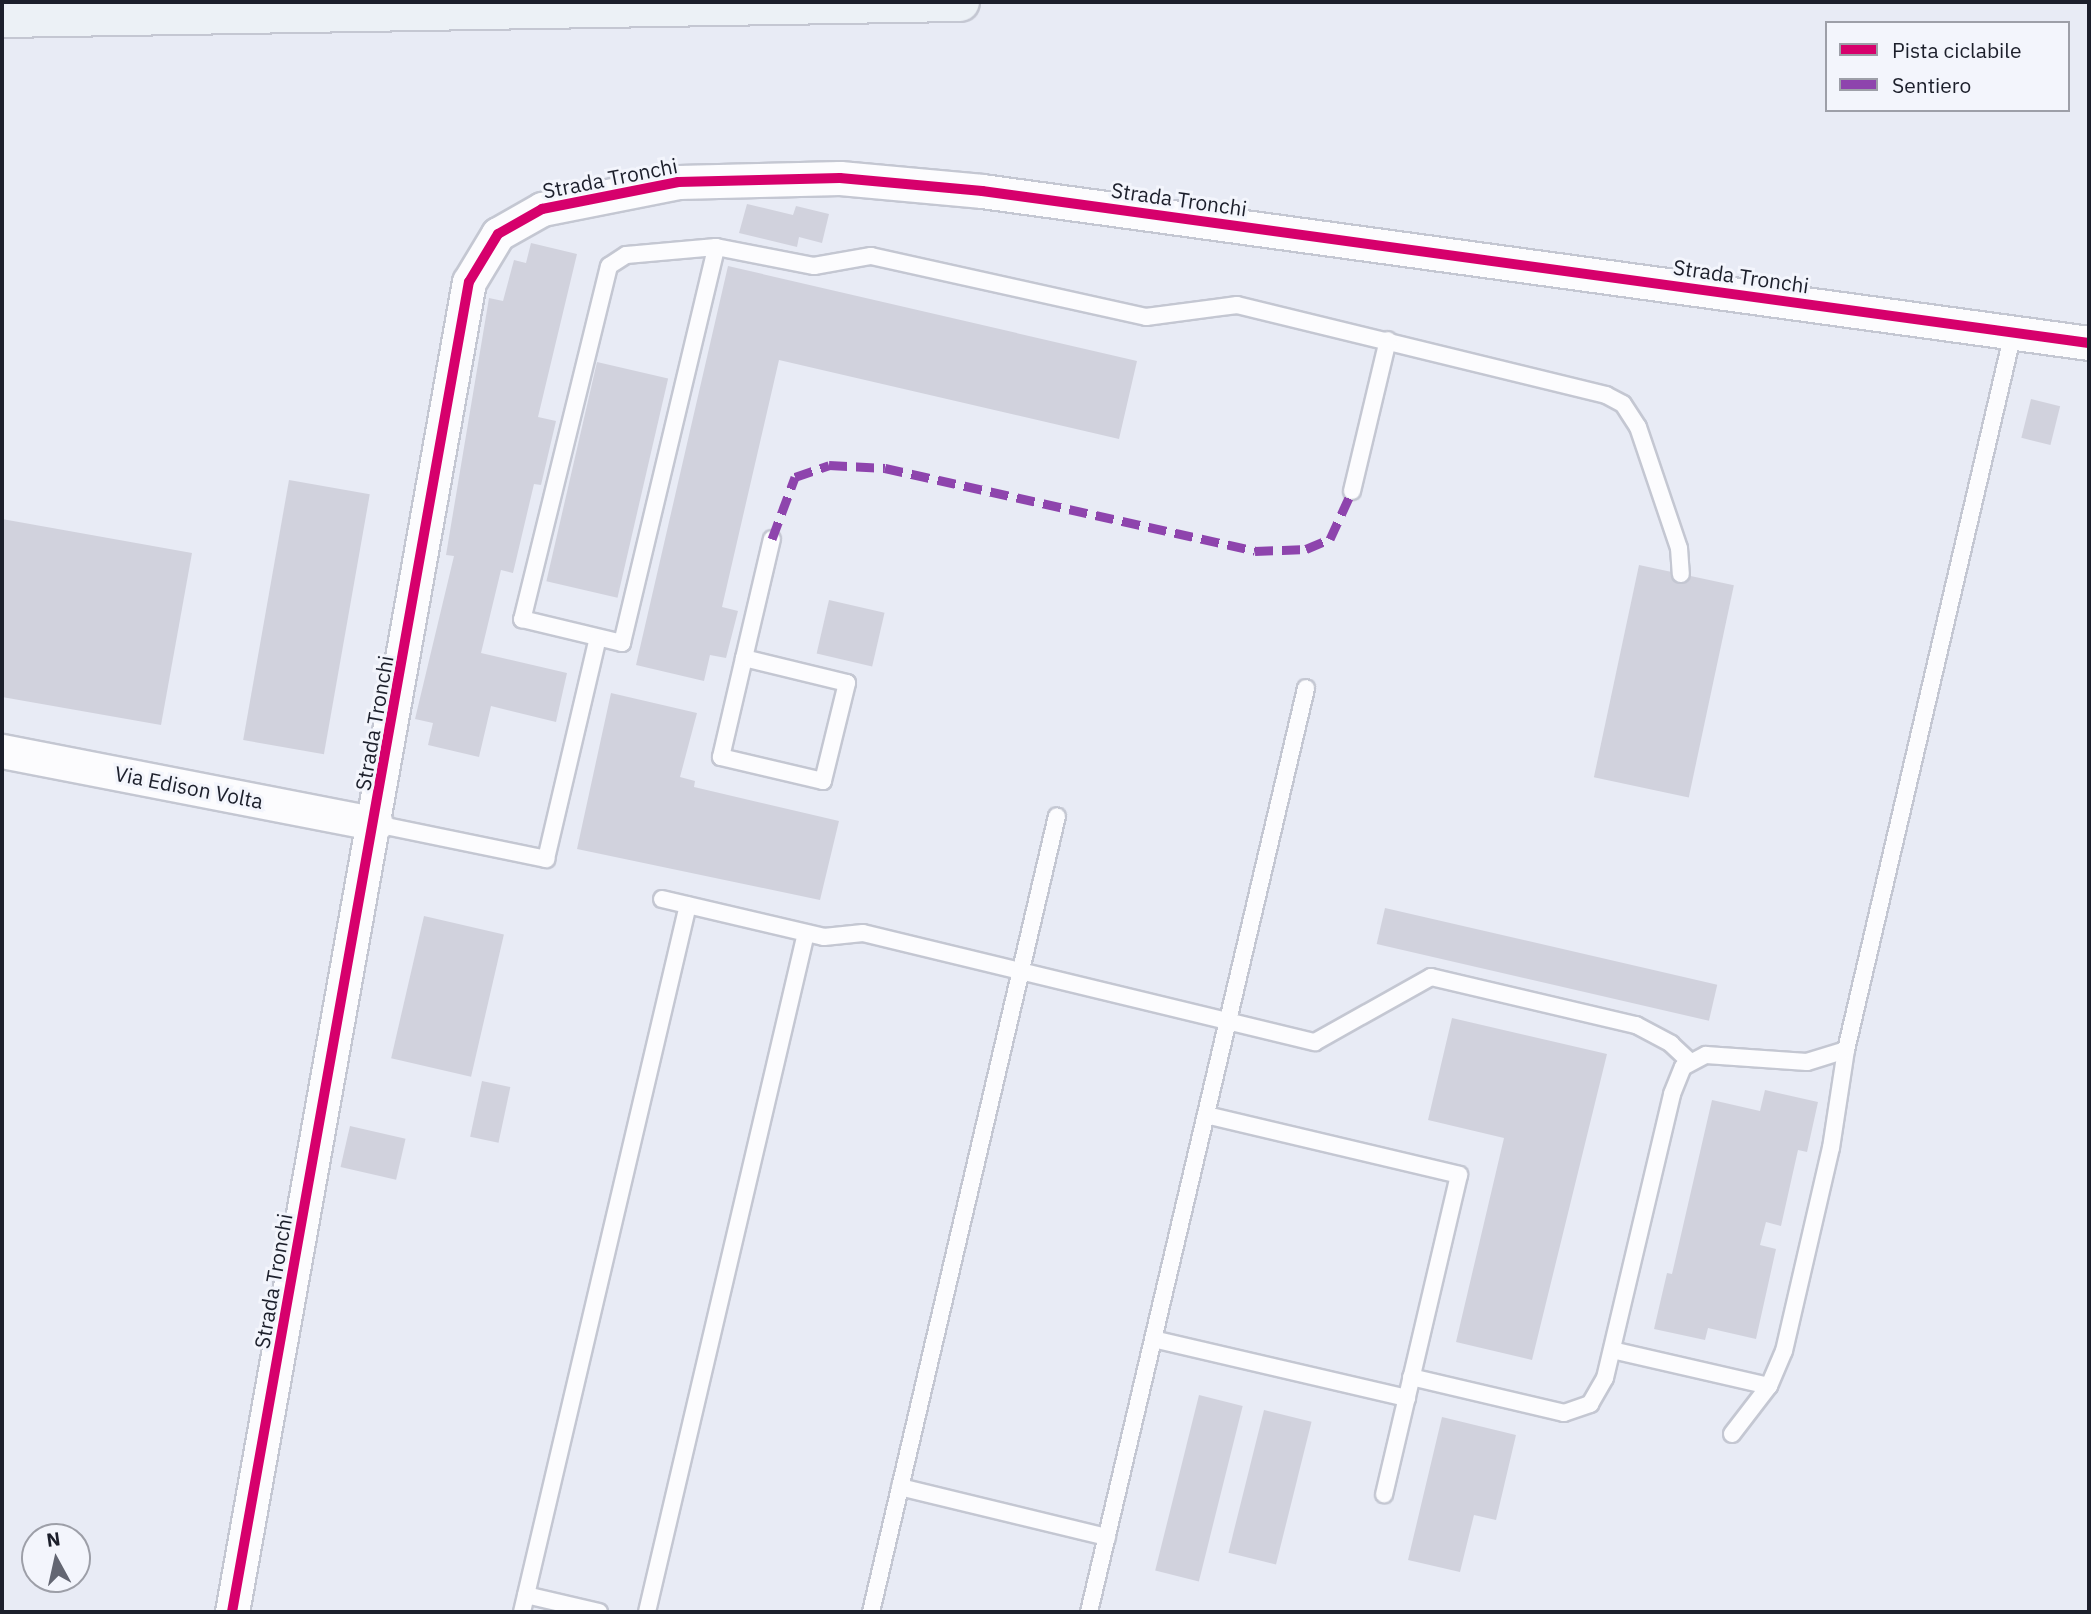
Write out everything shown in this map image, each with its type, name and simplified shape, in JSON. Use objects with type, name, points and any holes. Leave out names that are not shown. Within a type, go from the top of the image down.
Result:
[{"type":"highway","points":[[2,18],[960,2]]},
{"type":"street","name":"Strada Tronchi","points":[[232,1612],[376,824],[469,282],[498,234],[542,209],[678,182],[839,178],[982,191],[2089,343]]},
{"type":"street","name":"Via Edison Volta","points":[[2,751],[376,824]]},
{"type":"lane","points":[[716,247],[622,643],[522,619],[605,275],[614,260],[626,254],[716,247],[814,266],[857,257],[884,258],[1146,317],[1237,305],[1595,391],[1623,404],[1638,427],[1679,548],[1681,574]]},
{"type":"lane","points":[[1732,1434],[1769,1386],[1784,1351],[1825,1174],[1846,1050],[2013,333]]},
{"type":"lane","points":[[1352,491],[1388,340]]},
{"type":"lane","points":[[744,658],[847,683],[823,781],[721,757],[744,658],[772,539]]},
{"type":"lane","points":[[376,824],[546,859],[598,638]]},
{"type":"lane","points":[[1089,1612],[1306,688]]},
{"type":"lane","points":[[871,1612],[1057,816]]},
{"type":"lane","points":[[662,899],[829,938],[863,933],[1315,1042],[1432,977],[1636,1026],[1671,1044],[1689,1061]]},
{"type":"lane","points":[[522,1612],[688,905]]},
{"type":"lane","points":[[647,1612],[806,933]]},
{"type":"lane","points":[[1411,1377],[1573,1413],[1597,1396],[1612,1350],[1672,1094],[1689,1061],[1717,1054],[1807,1062],[1846,1050]]},
{"type":"lane","points":[[1206,1115],[1459,1175],[1384,1494]]},
{"type":"lane","points":[[1153,1339],[1407,1398]]},
{"type":"lane","points":[[1612,1350],[1769,1386]]},
{"type":"lane","points":[[900,1488],[1107,1536]]},
{"type":"lane","points":[[526,1595],[599,1612]]},
{"type":"building","points":[[747,204],[793,215],[796,206],[829,214],[822,243],[799,237],[797,247],[739,233]]},
{"type":"building","points":[[531,243],[577,254],[538,417],[556,421],[541,485],[534,484],[513,573],[501,570],[481,653],[567,673],[556,722],[491,706],[479,757],[428,745],[433,723],[415,719],[454,556],[446,555],[489,298],[503,301],[514,260],[526,263]]},
{"type":"building","points":[[728,266],[1137,361],[1119,439],[779,360],[722,607],[738,611],[726,658],[710,655],[704,681],[636,665]]},
{"type":"building","points":[[597,362],[668,378],[618,598],[546,581]]},
{"type":"building","points":[[2031,399],[2060,406],[2050,445],[2021,438]]},
{"type":"building","points":[[289,480],[370,494],[324,754],[243,740]]},
{"type":"building","points":[[2,519],[192,553],[161,725],[2,697]]},
{"type":"building","points":[[1639,565],[1734,585],[1689,797],[1594,777]]},
{"type":"building","points":[[829,600],[885,613],[872,666],[817,654]]},
{"type":"building","points":[[611,693],[697,713],[680,777],[695,781],[694,787],[839,821],[820,900],[577,849]]},
{"type":"building","points":[[1385,908],[1717,985],[1709,1021],[1377,944]]},
{"type":"building","points":[[424,916],[504,934],[471,1077],[391,1058]]},
{"type":"building","points":[[1452,1018],[1607,1054],[1532,1360],[1456,1342],[1504,1138],[1428,1120]]},
{"type":"building","points":[[482,1081],[510,1087],[499,1143],[470,1137]]},
{"type":"building","points":[[1765,1090],[1818,1102],[1807,1152],[1798,1150],[1781,1226],[1766,1222],[1760,1245],[1776,1249],[1756,1339],[1708,1328],[1705,1340],[1654,1329],[1667,1273],[1672,1274],[1712,1100],[1760,1111]]},
{"type":"building","points":[[350,1126],[406,1139],[396,1180],[341,1167]]},
{"type":"building","points":[[1199,1395],[1243,1406],[1199,1582],[1155,1571]]},
{"type":"building","points":[[1264,1410],[1312,1422],[1276,1564],[1228,1553]]},
{"type":"building","points":[[1442,1417],[1516,1435],[1496,1520],[1474,1515],[1460,1572],[1408,1560]]},
{"type":"marked path","points":[[772,539],[795,477],[829,465],[885,468],[1255,551],[1306,549],[1330,539],[1352,491]]},
{"type":"cycle path","points":[[232,1612],[469,282],[498,234],[542,209],[678,182],[840,178],[982,191],[2089,343]]}]
